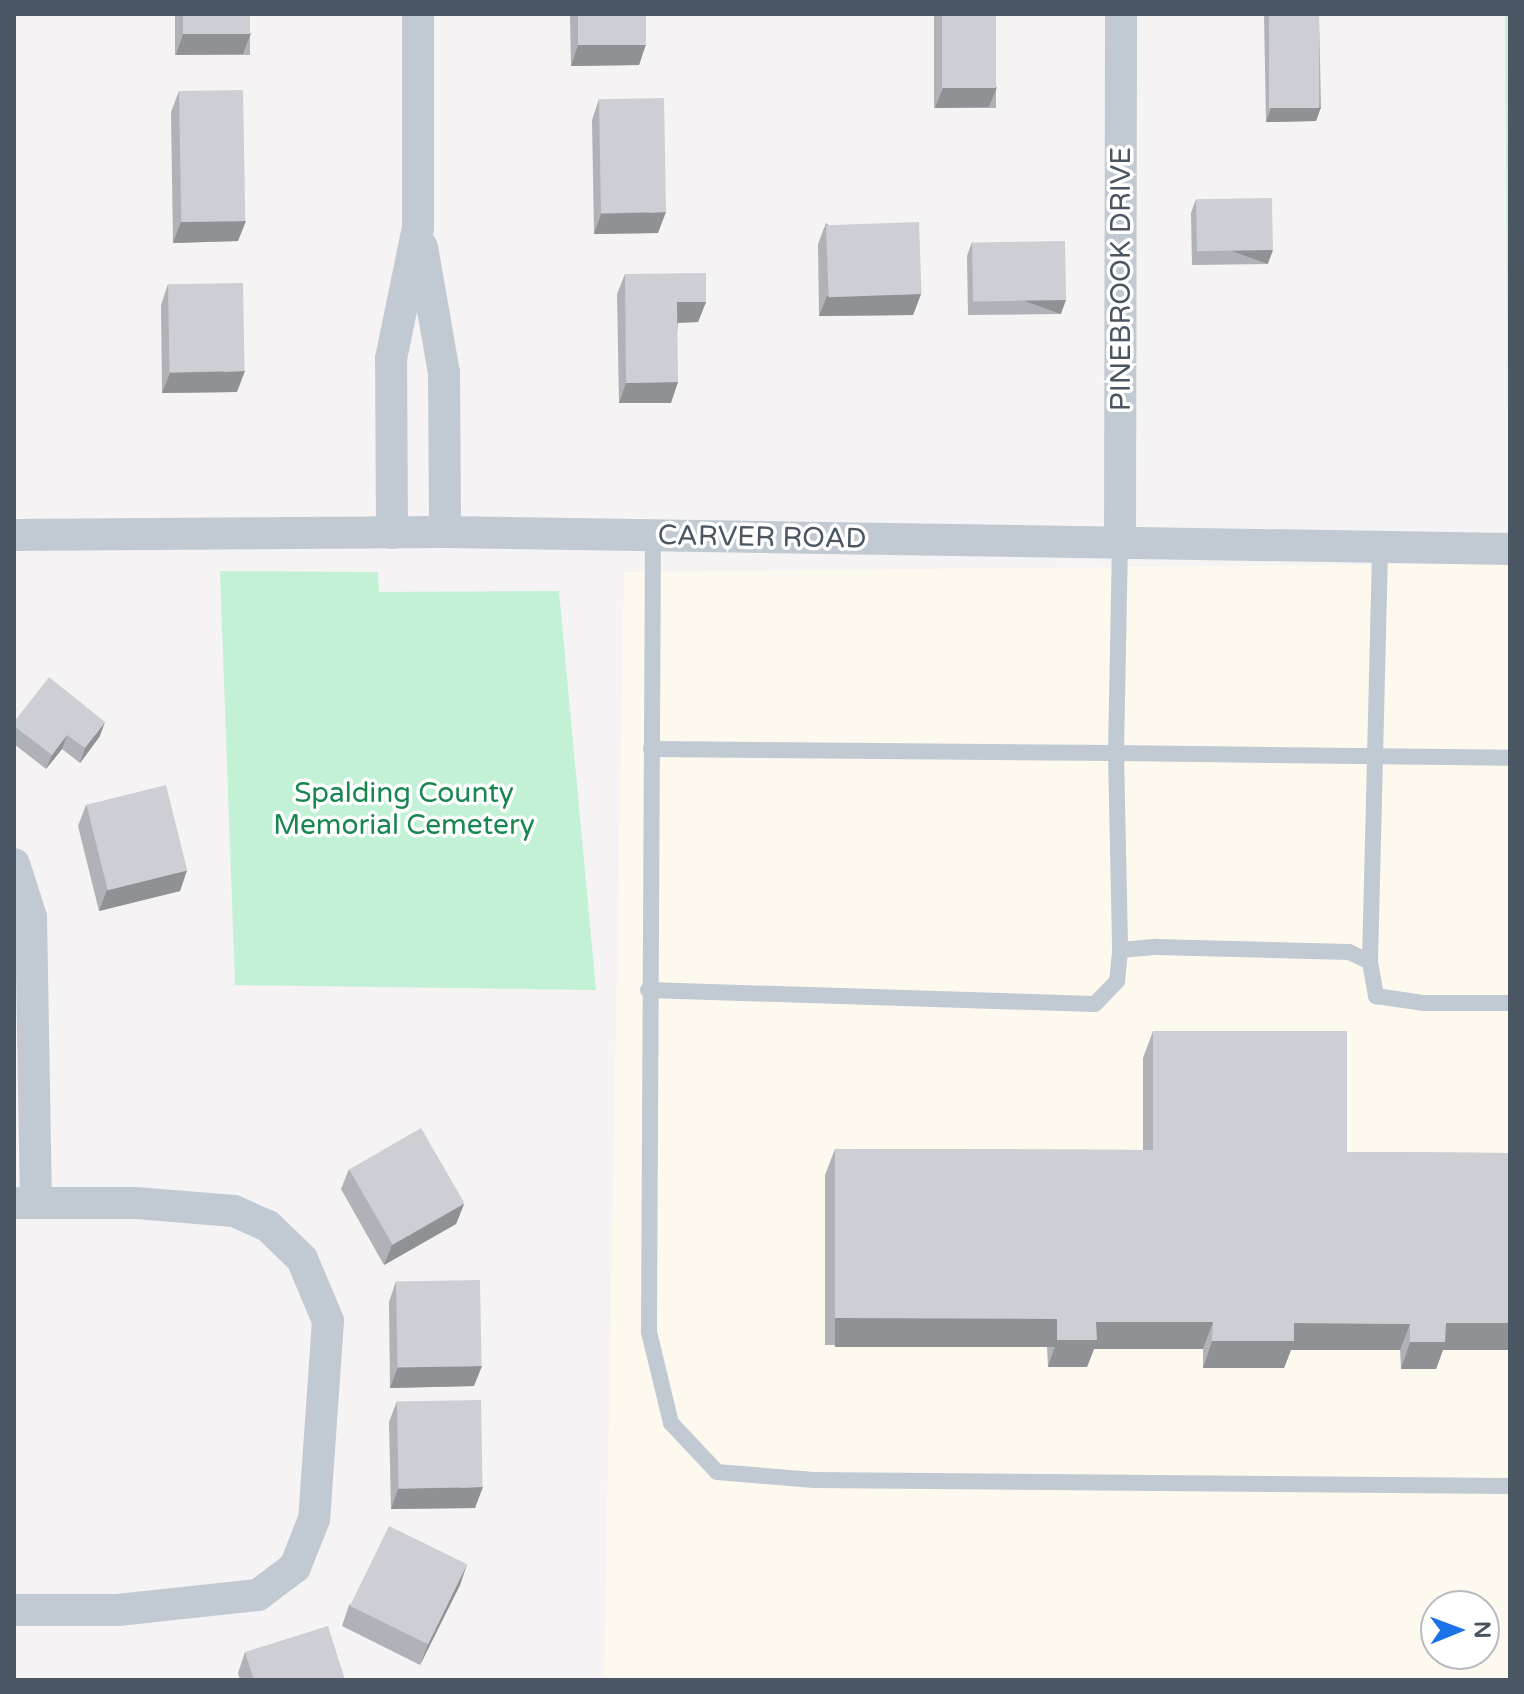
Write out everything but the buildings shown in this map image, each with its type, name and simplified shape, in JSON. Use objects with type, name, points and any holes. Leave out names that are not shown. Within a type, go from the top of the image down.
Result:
[{"type":"street","points":[[418,14],[418,228],[444,373],[445,532]]},
{"type":"street","name":"PINEBROOK DRIVE","points":[[1120,544],[1121,14]]},
{"type":"street","points":[[392,533],[391,359],[418,228]]},
{"type":"street","name":"CARVER ROAD","points":[[14,535],[445,532],[1510,549]]},
{"type":"street","points":[[14,864],[31,917],[25,1203],[136,1203],[234,1211],[268,1226],[302,1259],[328,1321],[314,1519],[295,1567],[258,1595],[118,1610],[14,1610]]},
{"type":"lane","points":[[653,535],[648,990],[649,1332],[671,1423],[717,1472],[814,1480],[1510,1486]]},
{"type":"lane","points":[[648,990],[1095,1004],[1117,981],[1120,950],[1116,753],[1120,544]]},
{"type":"lane","points":[[1380,548],[1378,756],[1370,962],[1376,996],[1424,1003],[1510,1003]]},
{"type":"lane","points":[[651,749],[1510,758]]},
{"type":"lane","points":[[1120,950],[1349,952],[1370,962]]},
{"type":"shaded area","points":[[1510,563],[1510,1680],[604,1680],[624,572]]},
{"type":"green space","points":[[1505,14],[1510,14],[1510,563],[1509,563]]},
{"type":"green space","name":"Spalding County Memorial Cemetery","points":[[220,571],[378,572],[379,592],[559,591],[596,990],[235,985]]}]
